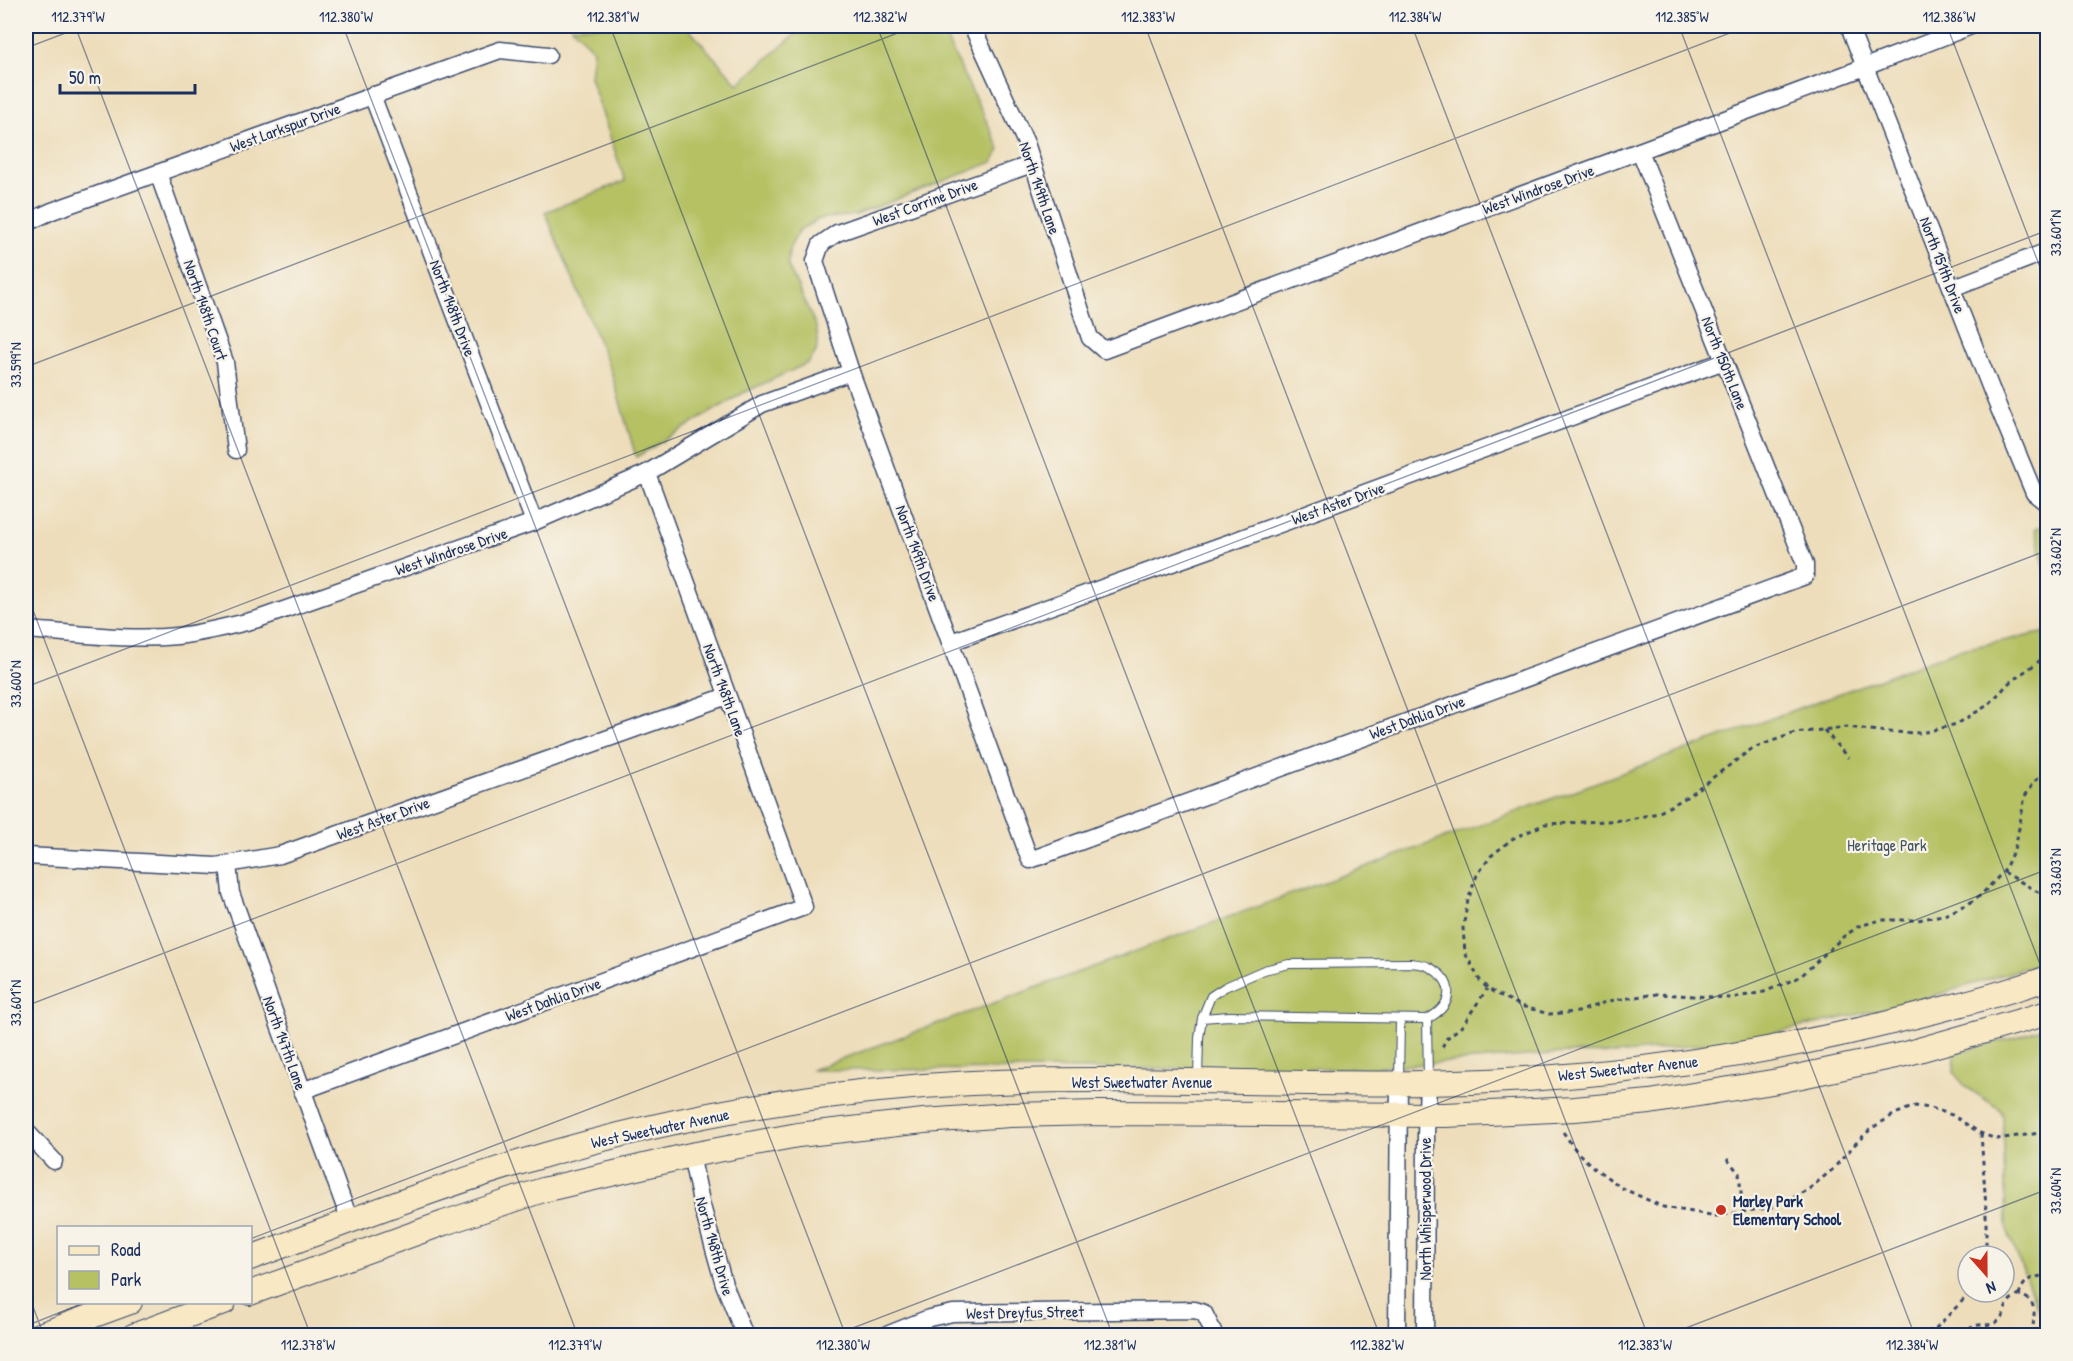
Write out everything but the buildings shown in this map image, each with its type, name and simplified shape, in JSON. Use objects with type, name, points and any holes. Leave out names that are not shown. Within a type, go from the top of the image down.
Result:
[{"type":"street","name":"North 149th Lane","points":[[972,26],[1026,144],[1090,338],[1104,350]]},
{"type":"street","name":"North 151th Drive","points":[[1849,26],[2034,493],[2046,501]]},
{"type":"street","name":"West Windrose Drive","points":[[1104,350],[1971,26]]},
{"type":"street","name":"West Larkspur Drive","points":[[26,223],[52,211],[500,50],[548,55]]},
{"type":"street","name":"North 148th Drive","points":[[372,95],[534,522]]},
{"type":"street","name":"North 150th Lane","points":[[1640,151],[1805,564],[1805,576]]},
{"type":"street","name":"West Corrine Drive","points":[[821,244],[837,233],[1032,164]]},
{"type":"street","name":"North 148th Court","points":[[158,173],[225,362],[236,450]]},
{"type":"street","name":"North 149th Drive","points":[[821,244],[815,261],[851,372],[1030,860]]},
{"type":"street","points":[[1952,288],[2048,251]]},
{"type":"street","name":"West Aster Drive","points":[[951,642],[1724,361]]},
{"type":"street","name":"West Windrose Drive","points":[[26,630],[140,637],[176,636],[258,619],[534,522],[648,473],[762,404],[851,372]]},
{"type":"street","name":"North 148th Lane","points":[[648,473],[804,907]]},
{"type":"street","name":"West Dahlia Drive","points":[[1030,860],[1805,576]]},
{"type":"street","name":"West Aster Drive","points":[[26,856],[216,866],[280,855],[727,696]]},
{"type":"street","name":"North 147th Lane","points":[[228,864],[231,893],[350,1221]]},
{"type":"street","name":"West Dahlia Drive","points":[[302,1091],[804,907]]},
{"type":"street","name":"West Sweetwater Avenue","points":[[252,1257],[527,1160],[680,1122],[756,1108],[864,1093],[972,1083],[1399,1084],[1595,1074],[1761,1051],[1870,1028],[1991,996],[2048,978]]},
{"type":"street","name":"West Sweetwater Avenue","points":[[252,1292],[543,1190],[691,1155],[798,1135],[924,1121],[1010,1115],[1427,1114],[1554,1111],[1650,1102],[1778,1081],[1905,1054],[2048,1013]]},
{"type":"street","name":"North Whisperwood Drive","points":[[1425,1335],[1428,1083]]},
{"type":"street","name":"North Whisperwood Drive","points":[[1397,1335],[1399,1084]]},
{"type":"street","points":[[26,1131],[54,1161]]},
{"type":"street","name":"North 148th Drive","points":[[691,1155],[702,1206],[724,1284],[745,1335]]},
{"type":"street","points":[[37,1335],[124,1304]]},
{"type":"street","points":[[134,1335],[219,1304]]},
{"type":"street","name":"West Dreyfus Street","points":[[884,1335],[929,1318],[953,1313],[1195,1310],[1204,1313],[1213,1335]]},
{"type":"lane","points":[[1198,1082],[1202,1018],[1211,996],[1225,987],[1264,970],[1289,964],[1410,963],[1427,966],[1442,977],[1449,999],[1436,1015],[1427,1019],[1229,1016],[1202,1018]]},
{"type":"lane","points":[[1399,1084],[1400,1019]]},
{"type":"lane","points":[[1427,1019],[1428,1083]]},
{"type":"path","points":[[2048,655],[2010,682],[1988,705],[1957,724],[1922,733],[1847,727],[1795,733],[1753,748],[1684,798],[1658,813],[1626,820],[1545,824],[1512,839],[1491,856],[1477,875],[1468,900],[1463,928],[1465,953],[1479,979],[1488,989],[1521,1006],[1549,1014],[1578,1012],[1608,1001],[1657,994],[1686,994],[1718,998],[1747,996],[1778,988],[1800,977],[1843,937],[1859,926],[1881,920],[1928,919],[1957,910],[1981,895],[2004,871],[2016,844],[2025,796],[2035,781],[2048,772]]},
{"type":"path","points":[[1824,730],[1848,759]]},
{"type":"path","points":[[2004,871],[2038,892],[2048,894]]},
{"type":"path","points":[[1442,1051],[1442,1045],[1447,1038],[1462,1026],[1488,989]]},
{"type":"path","points":[[1563,1132],[1577,1152],[1622,1188],[1663,1207],[1716,1216],[1773,1207],[1809,1189],[1832,1170],[1872,1128],[1895,1114],[1915,1106],[1931,1108],[1952,1115],[1981,1133],[1996,1139],[2048,1132]]},
{"type":"path","points":[[1981,1133],[1986,1244]]},
{"type":"path","points":[[1727,1160],[1739,1173],[1743,1211]]},
{"type":"path","points":[[1963,1335],[1974,1325],[1997,1322],[2008,1302],[2019,1295],[2024,1283],[2032,1277],[2048,1276]]},
{"type":"path","points":[[2019,1295],[2026,1296],[2033,1303],[2035,1312],[2033,1326],[2039,1335]]},
{"type":"path","points":[[1919,1335],[1936,1328],[1959,1304]]},
{"type":"path","points":[[1936,1328],[1943,1335]]},
{"type":"green space","points":[[571,26],[686,26],[738,84],[805,26],[940,26],[1000,149],[993,162],[856,215],[819,219],[799,230],[789,250],[788,266],[816,326],[818,341],[816,352],[808,363],[743,393],[636,457],[611,371],[545,212],[625,181],[590,77],[593,50]]},
{"type":"green space","points":[[2048,526],[2047,577],[2035,528]]},
{"type":"green space","name":"Heritage Park","points":[[2047,632],[2047,961],[1911,1003],[1815,1024],[1740,1040],[1616,1054],[1565,1053],[1372,1068],[811,1070],[1958,650]]},
{"type":"green space","points":[[2047,1027],[2047,1332],[2016,1253],[2016,1244],[2013,1244],[2006,1227],[2003,1116],[2000,1109],[1966,1087],[1954,1073],[1955,1052]]},
{"type":"place","name":"Marley Park Elementary School","points":[[1721,1210]]}]
